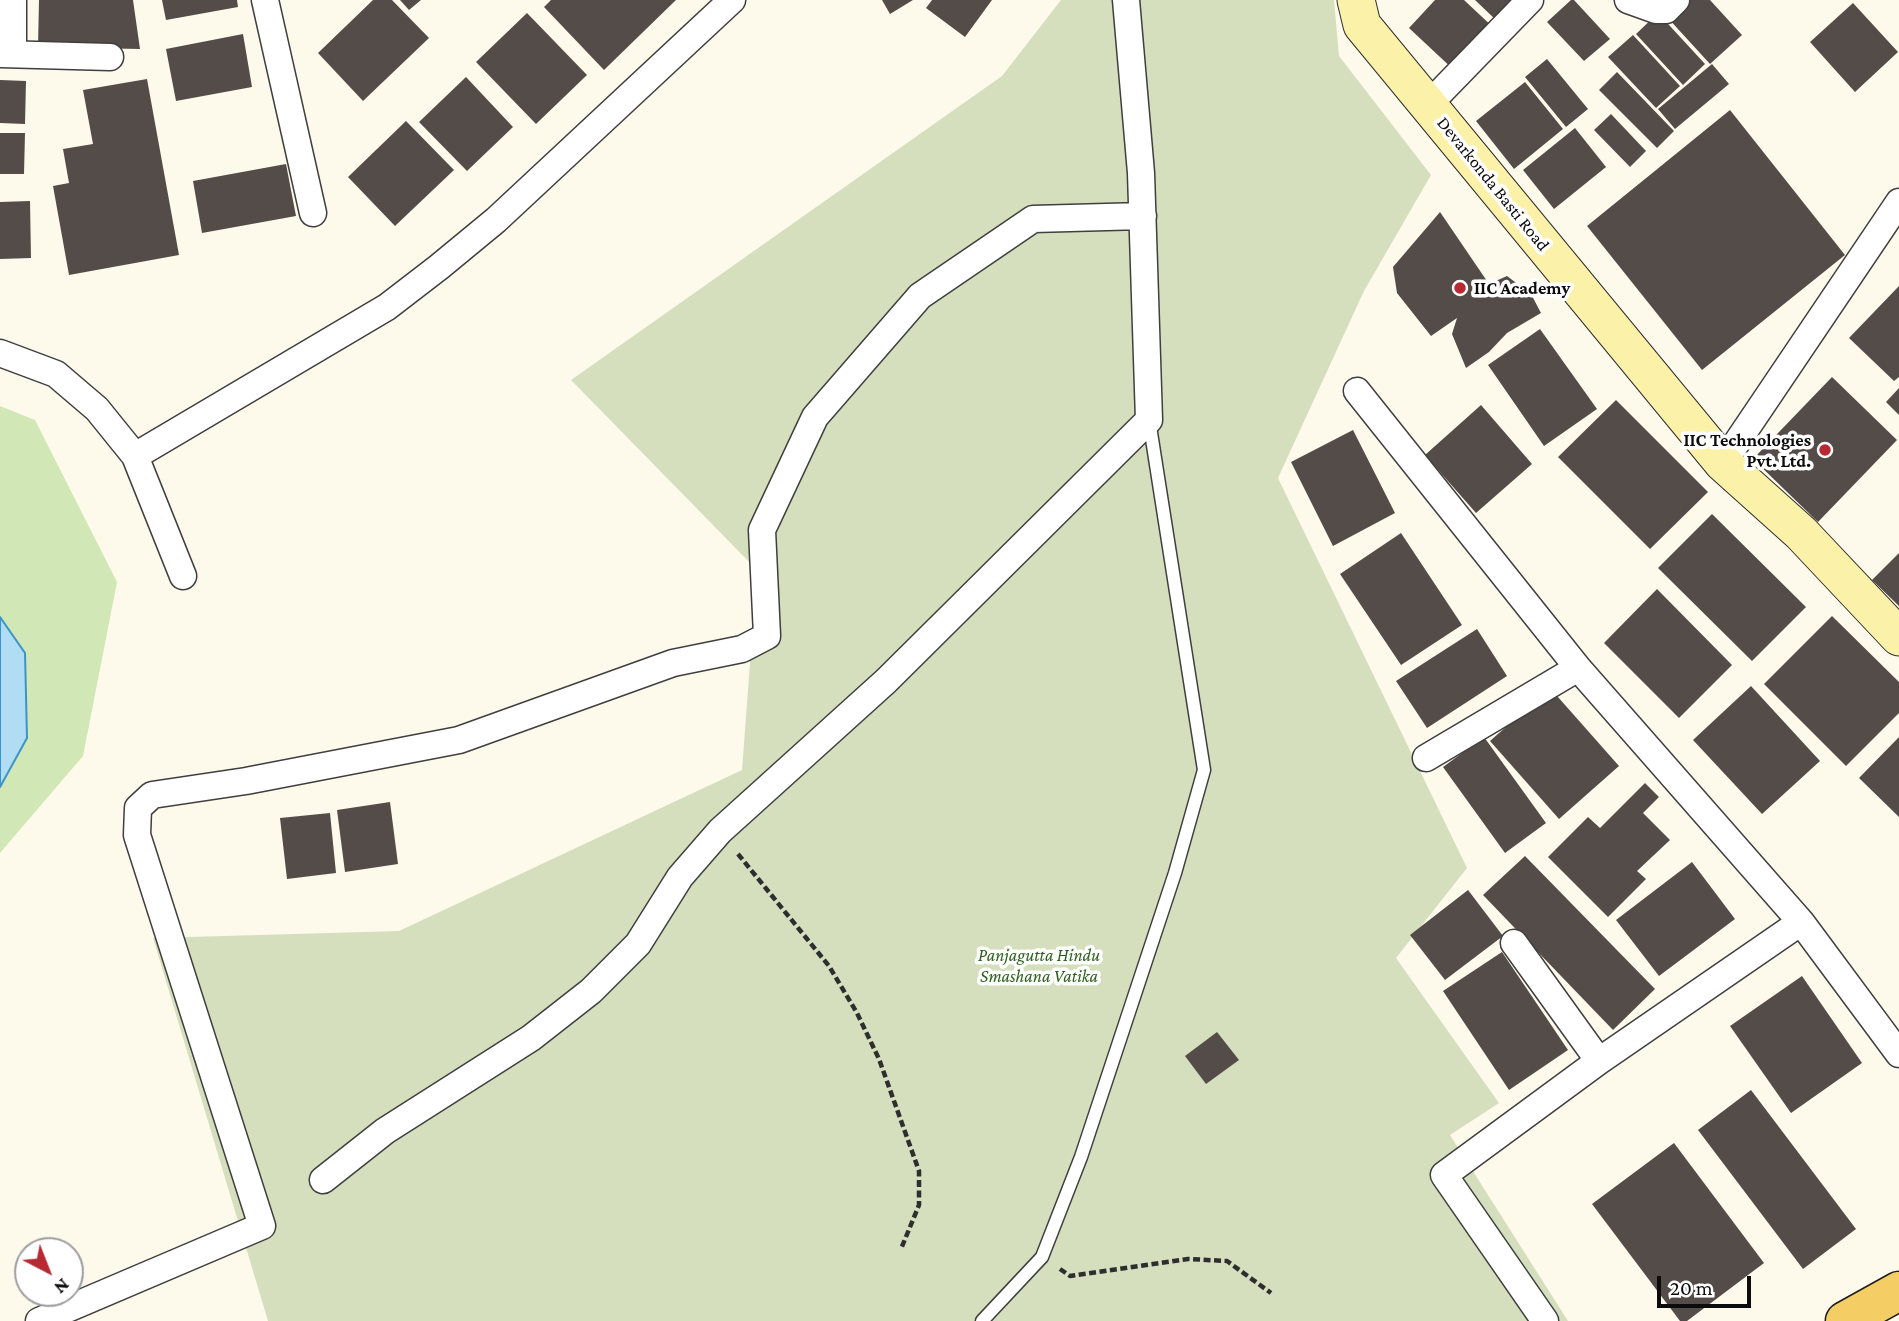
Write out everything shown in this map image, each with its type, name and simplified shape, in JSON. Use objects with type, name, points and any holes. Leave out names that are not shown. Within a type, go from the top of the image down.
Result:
[{"type":"main road","points":[[1845,1321],[1899,1291]]},
{"type":"street","points":[[13,0],[7,54],[110,57]]},
{"type":"street","points":[[265,0],[313,213]]},
{"type":"street","points":[[135,456],[387,307],[496,220],[732,0]]},
{"type":"street","points":[[323,1180],[385,1131],[530,1038],[591,991],[638,944],[680,877],[720,831],[886,681],[1149,420],[1141,173],[1126,0]]},
{"type":"street","name":"Devarkonda Basti Road","points":[[1356,0],[1362,24],[1723,463],[1801,533],[1899,637]]},
{"type":"street","points":[[1429,105],[1530,0]]},
{"type":"street","points":[[1628,0],[1656,10],[1666,10],[1676,0]]},
{"type":"street","points":[[1723,463],[1899,202]]},
{"type":"street","points":[[39,1321],[262,1226],[137,835],[138,808],[152,795],[246,781],[458,740],[673,663],[742,649],[767,636],[762,530],[815,417],[919,296],[1033,219],[1143,216]]},
{"type":"street","points":[[0,353],[57,374],[97,409],[135,456],[183,576]]},
{"type":"street","points":[[1357,391],[1578,668],[1801,922],[1899,1054]]},
{"type":"street","points":[[1426,758],[1578,668]]},
{"type":"street","points":[[1545,1321],[1444,1175],[1599,1060],[1801,922]]},
{"type":"street","points":[[1514,943],[1599,1060]]},
{"type":"lane","points":[[982,1321],[1042,1257],[1081,1157],[1124,1020],[1175,873],[1204,771],[1149,420]]},
{"type":"path","points":[[720,831],[829,966],[857,1013],[879,1059],[919,1171],[919,1205],[901,1249]]},
{"type":"path","points":[[1042,1257],[1070,1276],[1188,1259],[1227,1261],[1271,1293]]},
{"type":"green space","name":"Panjagutta Hindu Smashana Vatika","points":[[1061,0],[1334,0],[1339,56],[1431,175],[1364,291],[1278,478],[1467,868],[1396,958],[1499,1103],[1450,1135],[1568,1321],[268,1321],[153,938],[399,931],[742,770],[757,570],[571,380],[1002,76]]},
{"type":"green space","points":[[0,406],[35,420],[117,582],[83,756],[0,853]]},
{"type":"water","points":[[0,617],[25,653],[27,738],[0,787]]},
{"type":"building","points":[[39,0],[133,0],[140,49],[38,47]]},
{"type":"building","points":[[162,0],[237,0],[238,7],[166,20]]},
{"type":"building","points":[[373,0],[392,0],[429,38],[363,101],[318,53]]},
{"type":"building","points":[[400,0],[421,0],[409,10]]},
{"type":"building","points":[[551,0],[676,0],[604,70],[544,7]]},
{"type":"building","points":[[882,0],[913,0],[890,14]]},
{"type":"building","points":[[932,0],[992,0],[965,37],[926,8]]},
{"type":"building","points":[[1435,0],[1464,0],[1496,30],[1456,72],[1409,28]]},
{"type":"building","points":[[1475,0],[1517,0],[1497,21]]},
{"type":"building","points":[[1574,0],[1610,39],[1584,61],[1547,22]]},
{"type":"building","points":[[1685,0],[1710,0],[1742,35],[1710,64],[1667,17]]},
{"type":"building","points":[[1853,3],[1898,52],[1855,92],[1810,42]]},
{"type":"building","points":[[527,13],[587,75],[536,124],[476,62]]},
{"type":"building","points":[[1658,13],[1705,64],[1683,85],[1636,34]]},
{"type":"building","points":[[243,34],[252,87],[176,101],[166,49]]},
{"type":"building","points":[[1633,35],[1680,86],[1656,108],[1608,57]]},
{"type":"building","points":[[1547,59],[1588,109],[1566,127],[1525,77]]},
{"type":"building","points":[[1712,64],[1729,84],[1675,129],[1658,109]]},
{"type":"building","points":[[1617,72],[1674,131],[1657,148],[1599,90]]},
{"type":"building","points":[[466,77],[513,127],[467,171],[419,122]]},
{"type":"building","points":[[147,79],[179,255],[69,275],[53,186],[69,183],[63,149],[93,144],[83,90]]},
{"type":"building","points":[[0,80],[26,81],[25,124],[0,123]]},
{"type":"building","points":[[1525,82],[1563,129],[1514,169],[1476,121]]},
{"type":"building","points":[[1730,110],[1845,255],[1702,370],[1587,226]]},
{"type":"building","points":[[1611,114],[1646,151],[1630,167],[1594,130]]},
{"type":"building","points":[[406,121],[454,170],[395,226],[348,177]]},
{"type":"building","points":[[1575,128],[1606,167],[1554,209],[1523,170]]},
{"type":"building","points":[[0,133],[25,133],[24,174],[0,174]]},
{"type":"building","points":[[286,164],[296,216],[202,233],[193,181]]},
{"type":"building","points":[[30,201],[31,258],[0,259],[0,202]]},
{"type":"building","name":"IIC Academy","points":[[1440,212],[1489,284],[1507,276],[1531,294],[1541,313],[1507,333],[1489,352],[1466,368],[1452,334],[1457,318],[1431,336],[1397,293],[1393,267]]},
{"type":"building","points":[[1899,286],[1899,377],[1894,381],[1849,338]]},
{"type":"building","points":[[1540,329],[1597,409],[1544,446],[1488,365]]},
{"type":"building","name":"IIC Technologies Pvt. Ltd.","points":[[1832,377],[1897,440],[1818,522],[1753,459]]},
{"type":"building","points":[[1899,388],[1899,415],[1886,402]]},
{"type":"building","points":[[1616,400],[1708,492],[1650,549],[1558,457]]},
{"type":"building","points":[[1481,405],[1532,464],[1476,513],[1425,455]]},
{"type":"building","points":[[1353,430],[1395,513],[1333,546],[1291,462]]},
{"type":"building","points":[[1712,514],[1806,607],[1752,661],[1658,568]]},
{"type":"building","points":[[1401,533],[1462,625],[1401,665],[1340,574]]},
{"type":"building","points":[[1899,553],[1899,606],[1872,580]]},
{"type":"building","points":[[1657,589],[1732,665],[1679,718],[1604,643]]},
{"type":"building","points":[[1832,616],[1899,682],[1899,713],[1846,766],[1764,684]]},
{"type":"building","points":[[1477,629],[1507,676],[1427,728],[1396,681]]},
{"type":"building","points":[[1751,686],[1820,761],[1762,814],[1693,740]]},
{"type":"building","points":[[1550,688],[1619,766],[1559,819],[1490,741]]},
{"type":"building","points":[[1484,737],[1546,823],[1505,853],[1443,767]]},
{"type":"building","points":[[1899,737],[1899,817],[1859,778]]},
{"type":"building","points":[[1645,783],[1659,797],[1643,813],[1670,840],[1637,871],[1646,879],[1608,917],[1548,857],[1588,817],[1600,828]]},
{"type":"building","points":[[390,802],[398,864],[345,872],[337,810]]},
{"type":"building","points":[[330,813],[336,873],[287,879],[280,818]]},
{"type":"building","points":[[1525,856],[1655,989],[1613,1030],[1483,895]]},
{"type":"building","points":[[1692,862],[1735,919],[1659,976],[1616,920]]},
{"type":"building","points":[[1468,890],[1503,936],[1445,980],[1410,935]]},
{"type":"building","points":[[1502,952],[1568,1050],[1509,1090],[1443,991]]},
{"type":"building","points":[[1802,976],[1862,1063],[1791,1113],[1730,1026]]},
{"type":"building","points":[[1217,1032],[1239,1060],[1206,1084],[1185,1056]]},
{"type":"building","points":[[1751,1090],[1856,1229],[1803,1269],[1698,1130]]},
{"type":"building","points":[[1674,1143],[1764,1263],[1687,1321],[1680,1321],[1592,1204]]},
{"type":"place","name":"IIC Academy","points":[[1460,288]]},
{"type":"place","name":"IIC Technologies Pvt. Ltd.","points":[[1825,450]]}]
